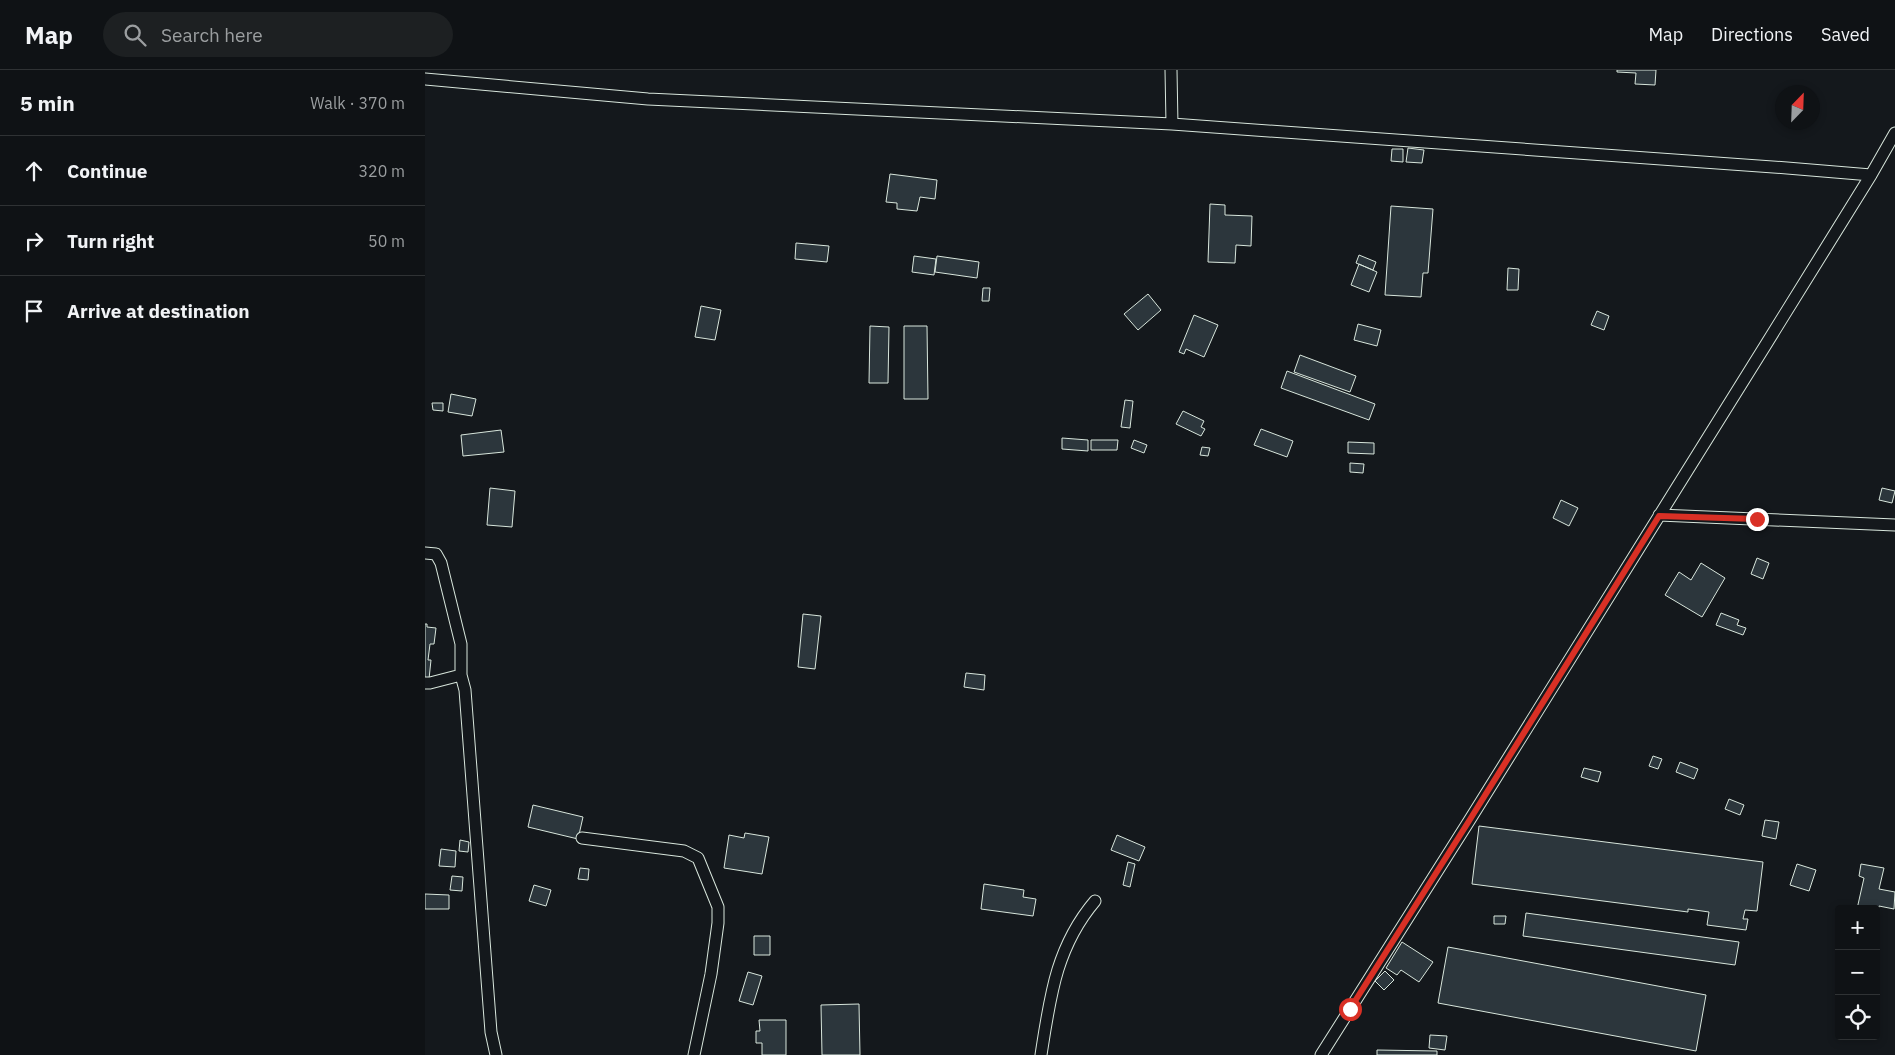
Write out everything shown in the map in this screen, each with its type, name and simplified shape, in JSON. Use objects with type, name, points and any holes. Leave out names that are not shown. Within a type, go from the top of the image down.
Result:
[{"type":"street","points":[[1171,70],[1172,124]]},
{"type":"street","points":[[425,79],[648,99],[1172,124],[1871,175]]},
{"type":"street","points":[[1321,1055],[1659,516],[1871,175],[1895,133]]},
{"type":"street","points":[[1659,516],[1895,525]]},
{"type":"street","points":[[425,553],[436,554],[441,563],[461,644],[461,675],[465,690],[491,1032],[496,1055]]},
{"type":"street","points":[[425,683],[461,675]]},
{"type":"street","points":[[583,838],[684,851],[698,858],[718,907],[718,923],[711,974],[694,1055]]},
{"type":"street","points":[[1041,1055],[1050,995],[1057,969],[1081,918],[1095,901]]},
{"type":"building","points":[[1617,70],[1656,70],[1655,85],[1635,84],[1636,73],[1617,72]]},
{"type":"building","points":[[1408,148],[1424,150],[1422,163],[1406,162]]},
{"type":"building","points":[[1392,149],[1403,149],[1403,162],[1391,161]]},
{"type":"building","points":[[890,174],[937,180],[935,199],[920,197],[917,211],[897,209],[897,203],[886,202]]},
{"type":"building","points":[[1210,204],[1225,205],[1225,215],[1252,216],[1251,246],[1236,245],[1235,263],[1208,262]]},
{"type":"building","points":[[1391,206],[1433,209],[1428,273],[1423,273],[1421,297],[1385,295]]},
{"type":"building","points":[[796,243],[829,246],[827,262],[795,259]]},
{"type":"building","points":[[1359,255],[1376,262],[1373,270],[1356,263]]},
{"type":"building","points":[[914,256],[936,259],[934,275],[912,272]]},
{"type":"building","points":[[937,256],[979,262],[977,278],[935,272]]},
{"type":"building","points":[[1359,264],[1377,272],[1369,292],[1351,285]]},
{"type":"building","points":[[1508,268],[1519,269],[1518,290],[1507,290]]},
{"type":"building","points":[[983,288],[990,288],[989,301],[982,301]]},
{"type":"building","points":[[1148,294],[1161,310],[1138,330],[1124,314]]},
{"type":"building","points":[[701,306],[721,310],[715,340],[695,337]]},
{"type":"building","points":[[1597,311],[1609,316],[1604,330],[1591,325]]},
{"type":"building","points":[[1194,315],[1218,325],[1204,357],[1186,349],[1184,354],[1179,352]]},
{"type":"building","points":[[1358,324],[1381,330],[1377,346],[1354,340]]},
{"type":"building","points":[[870,326],[889,327],[888,383],[869,383]]},
{"type":"building","points":[[904,326],[927,326],[928,399],[904,399]]},
{"type":"building","points":[[1300,355],[1356,376],[1350,392],[1294,372]]},
{"type":"building","points":[[1287,371],[1375,404],[1369,420],[1281,388]]},
{"type":"building","points":[[451,394],[476,399],[472,416],[448,412]]},
{"type":"building","points":[[1125,400],[1133,401],[1130,428],[1121,427]]},
{"type":"building","points":[[432,403],[443,403],[443,411],[433,410]]},
{"type":"building","points":[[1183,411],[1204,421],[1201,427],[1205,429],[1201,436],[1176,424]]},
{"type":"building","points":[[1261,429],[1293,441],[1287,457],[1254,445]]},
{"type":"building","points":[[501,430],[504,452],[463,456],[461,435]]},
{"type":"building","points":[[1062,438],[1088,440],[1088,451],[1062,449]]},
{"type":"building","points":[[1091,440],[1118,440],[1117,450],[1091,450]]},
{"type":"building","points":[[1134,440],[1147,445],[1144,453],[1131,448]]},
{"type":"building","points":[[1348,442],[1374,443],[1374,454],[1348,453]]},
{"type":"building","points":[[1202,447],[1210,448],[1208,456],[1200,455]]},
{"type":"building","points":[[1350,463],[1364,464],[1363,473],[1350,472]]},
{"type":"building","points":[[490,488],[515,491],[512,527],[487,525]]},
{"type":"building","points":[[1882,488],[1895,491],[1892,503],[1879,500]]},
{"type":"building","points":[[1561,500],[1578,508],[1569,526],[1553,518]]},
{"type":"building","points":[[1757,558],[1769,563],[1763,579],[1751,574]]},
{"type":"building","points":[[1701,563],[1725,578],[1702,617],[1665,595],[1679,572],[1691,580]]},
{"type":"building","points":[[1721,613],[1739,620],[1737,625],[1746,628],[1743,635],[1716,625]]},
{"type":"building","points":[[803,614],[821,616],[815,669],[798,667]]},
{"type":"building","points":[[425,624],[427,624],[427,627],[436,628],[434,644],[430,644],[428,660],[431,660],[429,679],[425,678]]},
{"type":"building","points":[[966,673],[985,675],[984,690],[964,687]]},
{"type":"building","points":[[1653,756],[1662,759],[1658,769],[1649,766]]},
{"type":"building","points":[[1680,762],[1698,769],[1694,779],[1676,772]]},
{"type":"building","points":[[1584,768],[1601,772],[1598,782],[1581,777]]},
{"type":"building","points":[[1729,799],[1744,805],[1740,815],[1725,809]]},
{"type":"building","points":[[533,805],[583,817],[578,839],[528,827]]},
{"type":"building","points":[[1765,820],[1779,822],[1776,839],[1762,836]]},
{"type":"building","points":[[1479,826],[1763,862],[1757,911],[1745,910],[1743,919],[1748,919],[1746,930],[1707,925],[1709,912],[1688,909],[1688,912],[1472,884]]},
{"type":"building","points":[[745,833],[769,837],[762,874],[724,868],[729,835],[744,838]]},
{"type":"building","points":[[1117,835],[1145,847],[1139,861],[1111,850]]},
{"type":"building","points":[[460,840],[469,842],[468,852],[459,851]]},
{"type":"building","points":[[441,849],[456,851],[455,867],[439,866]]},
{"type":"building","points":[[1128,862],[1135,864],[1130,887],[1123,885]]},
{"type":"building","points":[[1797,864],[1816,870],[1809,891],[1790,885]]},
{"type":"building","points":[[1861,864],[1884,868],[1879,889],[1895,892],[1894,909],[1880,905],[1858,905],[1864,878],[1859,876]]},
{"type":"building","points":[[580,868],[589,869],[588,880],[578,879]]},
{"type":"building","points":[[452,876],[463,877],[462,891],[450,890]]},
{"type":"building","points":[[984,884],[1024,890],[1023,897],[1036,899],[1033,916],[981,909]]},
{"type":"building","points":[[534,885],[551,890],[546,906],[529,901]]},
{"type":"building","points":[[425,894],[449,895],[449,909],[425,909]]},
{"type":"building","points":[[1526,913],[1739,942],[1735,965],[1523,936]]},
{"type":"building","points":[[1494,916],[1506,916],[1505,924],[1494,924]]},
{"type":"building","points":[[754,936],[770,936],[770,955],[754,955]]},
{"type":"building","points":[[1402,942],[1433,962],[1419,982],[1401,970],[1397,975],[1386,968]]},
{"type":"building","points":[[1448,947],[1706,995],[1696,1051],[1438,1003]]},
{"type":"building","points":[[1385,971],[1394,980],[1384,990],[1375,981]]},
{"type":"building","points":[[748,972],[762,976],[753,1005],[739,1001]]},
{"type":"building","points":[[859,1004],[860,1055],[822,1055],[821,1005]]},
{"type":"building","points":[[759,1020],[786,1020],[786,1055],[762,1055],[762,1043],[756,1043],[756,1031],[760,1031]]},
{"type":"building","points":[[1430,1035],[1447,1036],[1445,1050],[1429,1048]]},
{"type":"building","points":[[1377,1050],[1437,1051],[1437,1055],[1377,1055]]},
{"type":"route","points":[[1350,1009],[1659,516],[1757,519]]}]
